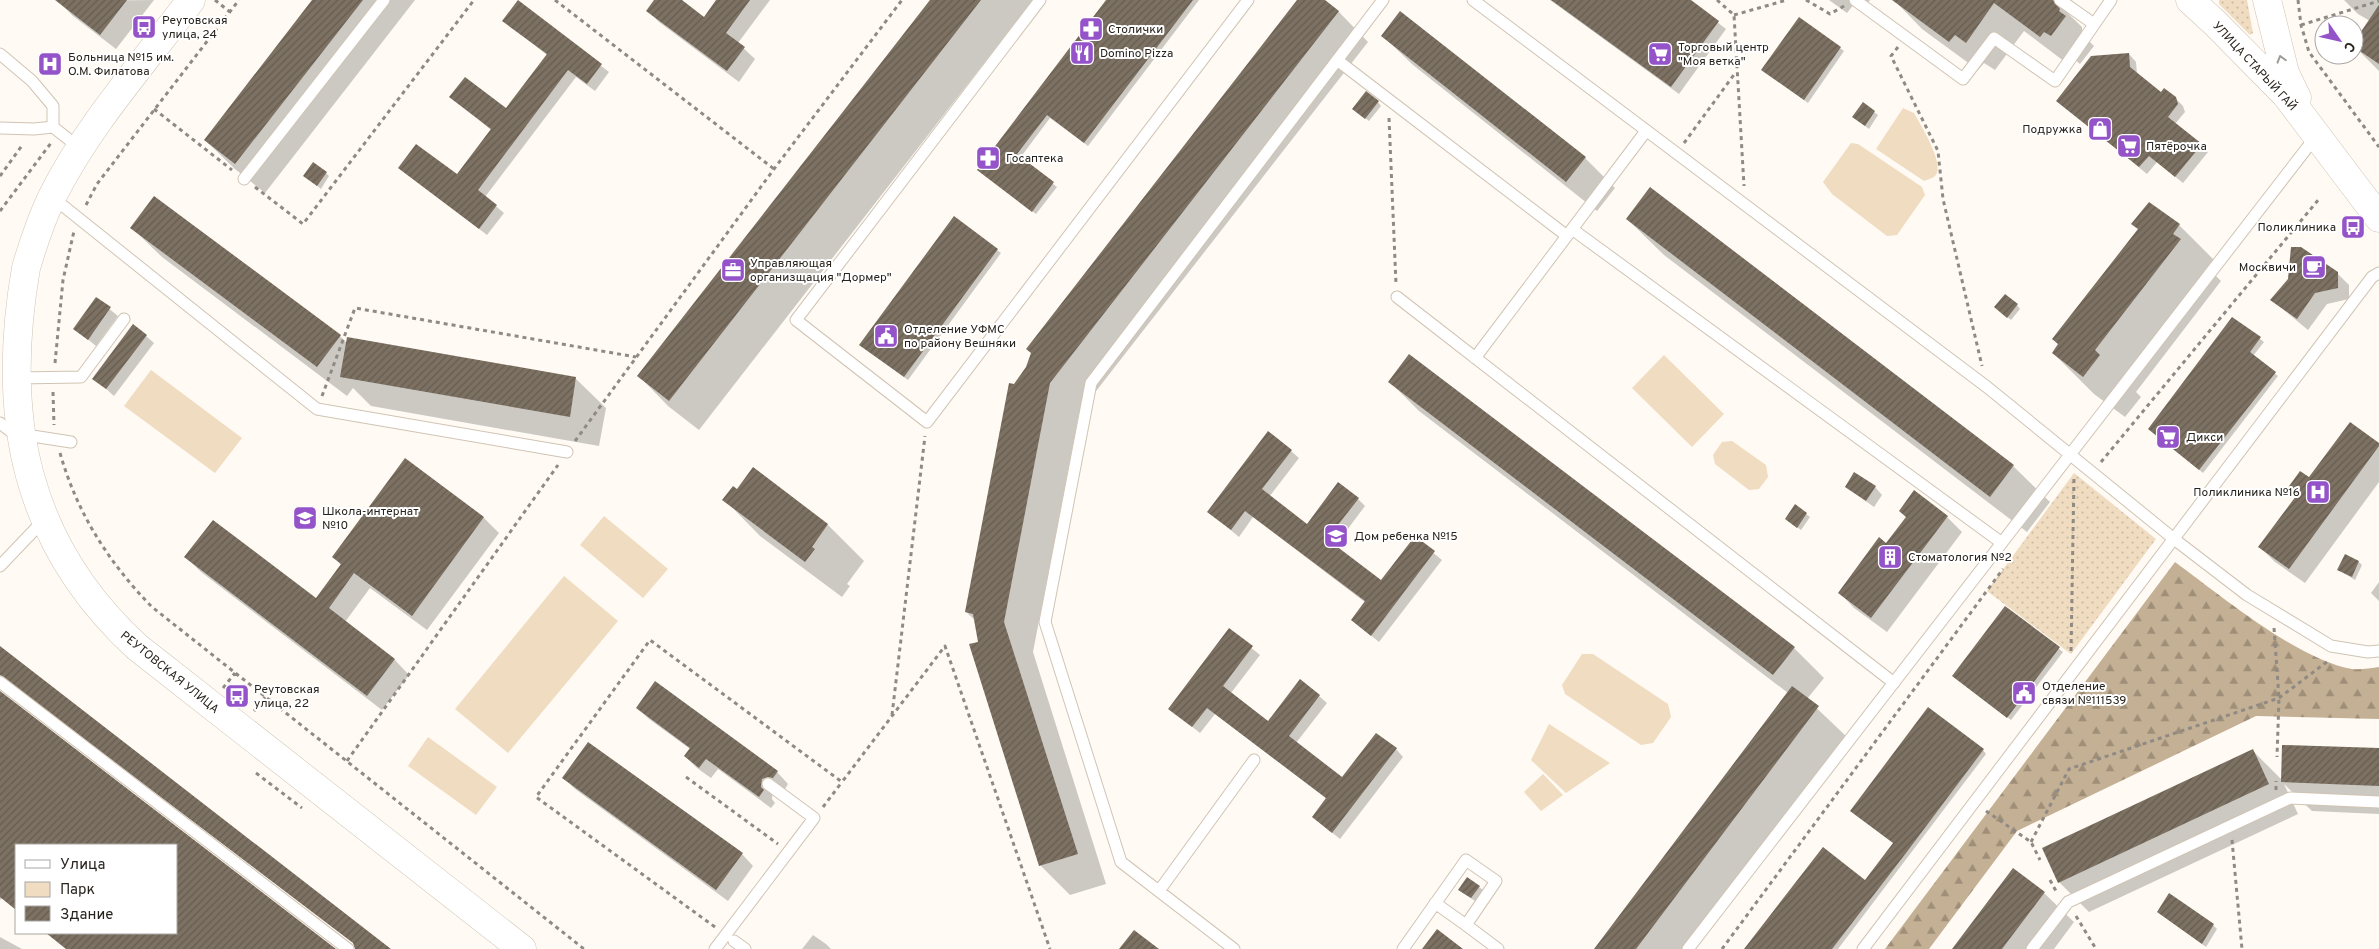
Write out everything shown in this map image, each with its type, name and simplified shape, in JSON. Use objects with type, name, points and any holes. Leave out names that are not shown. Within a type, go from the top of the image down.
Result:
[{"type":"street","name":"РЕУТОВСКАЯ УЛИЦА","points":[[191,0],[95,124],[52,198],[31,251],[12,332],[7,428],[23,480],[41,524],[78,584],[114,627],[522,949]]},
{"type":"street","name":"УЛИЦА СТАРЫЙ ГАЙ","points":[[2190,0],[2273,82],[2317,135],[2379,218]]},
{"type":"street","name":"УЛИЦА СТАРЫЙ ГАЙ","points":[[2267,0],[2285,73],[2299,105],[2317,135]]},
{"type":"lane","points":[[244,179],[384,0]]},
{"type":"lane","points":[[1040,0],[796,320],[927,422],[1248,0]]},
{"type":"lane","points":[[1234,949],[1121,862],[1046,622],[1091,383],[1383,0]]},
{"type":"lane","points":[[1473,0],[1987,387],[2174,539],[2247,595],[2331,646],[2368,652],[2379,650]]},
{"type":"lane","points":[[1855,0],[1963,79],[1994,38],[2056,81],[2111,0]]},
{"type":"lane","points":[[2060,0],[2094,24]]},
{"type":"lane","points":[[0,54],[32,81],[53,106],[53,127]]},
{"type":"lane","points":[[1337,60],[1388,100],[1570,233],[2002,543]]},
{"type":"lane","points":[[0,128],[34,129],[53,127],[80,149]]},
{"type":"lane","points":[[1475,358],[1646,131]]},
{"type":"lane","points":[[1688,949],[2317,135]]},
{"type":"lane","points":[[52,198],[317,409],[567,452]]},
{"type":"lane","points":[[1863,949],[2372,278],[2379,273]]},
{"type":"lane","points":[[1397,297],[1894,682]]},
{"type":"lane","points":[[10,378],[81,377],[124,319]]},
{"type":"lane","points":[[7,428],[71,442]]},
{"type":"lane","points":[[0,566],[41,524]]},
{"type":"lane","points":[[0,682],[348,949]]},
{"type":"lane","points":[[1159,891],[1254,760]]},
{"type":"lane","points":[[715,949],[730,938],[814,818],[768,784]]},
{"type":"lane","points":[[2032,949],[2068,902],[2290,798],[2379,802]]},
{"type":"lane","points":[[1403,949],[1466,860],[1496,881],[1466,925]]},
{"type":"lane","points":[[1435,903],[1498,949]]},
{"type":"lane","points":[[730,938],[745,949]]},
{"type":"path","points":[[215,0],[230,12]]},
{"type":"path","points":[[239,0],[97,184],[71,237],[63,280],[53,378],[56,440],[70,485],[83,515],[121,574],[158,612],[584,949]]},
{"type":"path","points":[[154,109],[303,224],[474,0]]},
{"type":"path","points":[[555,0],[774,169]]},
{"type":"path","points":[[347,762],[636,357],[774,169],[902,0]]},
{"type":"path","points":[[1717,0],[1734,15],[1745,205]]},
{"type":"path","points":[[1734,15],[1786,0]]},
{"type":"path","points":[[1806,0],[1830,14],[1855,0]]},
{"type":"path","points":[[2298,0],[2301,26],[2309,52],[2379,147]]},
{"type":"path","points":[[2301,26],[2379,1]]},
{"type":"path","points":[[1906,37],[1891,56],[1938,150],[1943,199],[1987,387]]},
{"type":"path","points":[[1676,153],[1736,72]]},
{"type":"path","points":[[1388,100],[1397,297]]},
{"type":"path","points":[[0,176],[34,129]]},
{"type":"path","points":[[2069,480],[2074,474],[2092,473],[2319,198]]},
{"type":"path","points":[[317,409],[354,308],[636,357]]},
{"type":"path","points":[[892,716],[927,422]]},
{"type":"path","points":[[1722,949],[2004,568]]},
{"type":"path","points":[[730,938],[536,797],[650,640],[842,782]]},
{"type":"path","points":[[814,818],[945,646],[1050,949]]},
{"type":"path","points":[[2031,842],[2069,769],[2279,698],[2332,657]]},
{"type":"path","points":[[256,773],[302,808]]},
{"type":"path","points":[[686,777],[789,852]]},
{"type":"path","points":[[1974,802],[2031,842],[2040,860]]},
{"type":"path","points":[[2230,826],[2242,949]]},
{"type":"path","points":[[2058,895],[2068,902],[2096,949]]},
{"type":"green space","points":[[2219,0],[2247,0],[2253,33],[2250,35],[2219,4]]},
{"type":"green space","points":[[1903,108],[1914,113],[1935,154],[1938,171],[1934,177],[1924,181],[1876,149]]},
{"type":"green space","points":[[1851,143],[1858,144],[1922,187],[1925,195],[1897,235],[1887,236],[1832,194],[1823,182]]},
{"type":"green space","points":[[1664,355],[1724,414],[1692,447],[1632,388]]},
{"type":"green space","points":[[151,370],[242,438],[215,473],[124,406]]},
{"type":"green space","points":[[1732,441],[1766,465],[1768,477],[1759,489],[1749,490],[1715,464],[1713,455],[1722,442]]},
{"type":"green space","points":[[2074,473],[2156,539],[2071,654],[1987,591]]},
{"type":"green space","points":[[604,516],[668,569],[643,598],[580,545]]},
{"type":"green space","points":[[2175,562],[2260,624],[2308,653],[2331,663],[2352,669],[2379,667],[2379,719],[2256,716],[2017,831],[1929,949],[1885,949]]},
{"type":"green space","points":[[564,576],[618,621],[508,753],[455,709]]},
{"type":"green space","points":[[1582,654],[1593,654],[1668,704],[1671,717],[1653,743],[1641,745],[1565,694],[1562,685]]},
{"type":"green space","points":[[1549,724],[1610,763],[1566,793],[1531,760]]},
{"type":"green space","points":[[428,737],[497,787],[476,815],[408,766]]},
{"type":"green space","points":[[1543,774],[1563,795],[1541,811],[1524,792]]},
{"type":"building","points":[[55,0],[127,0],[100,35]]},
{"type":"building","points":[[312,0],[363,0],[235,164],[204,140]]},
{"type":"building","points":[[518,0],[602,64],[587,84],[568,70],[478,190],[497,205],[479,229],[398,168],[416,144],[457,174],[491,129],[449,97],[465,77],[506,108],[547,54],[502,21]]},
{"type":"building","points":[[654,0],[682,0],[704,17],[716,0],[750,0],[726,33],[745,47],[727,71],[646,11]]},
{"type":"building","points":[[930,0],[981,0],[669,401],[637,376]]},
{"type":"building","points":[[1106,0],[1193,0],[1084,143],[1047,115],[1017,154],[1054,182],[1032,212],[977,170]]},
{"type":"building","points":[[1297,0],[1325,0],[1339,11],[1050,383],[1004,622],[1078,854],[1039,866],[969,644],[978,642],[973,614],[965,612],[1009,383],[1014,384],[1026,367],[1031,353],[1026,349]]},
{"type":"building","name":"Торговый центр \"Моя ветка\"","points":[[1551,0],[1691,0],[1719,21],[1671,87]]},
{"type":"building","points":[[1892,0],[2053,0],[2060,9],[2059,11],[2066,16],[2051,36],[2044,32],[2040,37],[1994,3],[1966,43],[1955,35],[1949,42]]},
{"type":"building","points":[[2379,5],[2379,64],[2364,54],[2364,27]]},
{"type":"building","points":[[1400,11],[1586,157],[1566,182],[1381,36]]},
{"type":"building","points":[[1799,17],[1841,47],[1804,100],[1761,70]]},
{"type":"building","points":[[2129,53],[2130,67],[2161,92],[2164,88],[2176,97],[2178,104],[2168,117],[2202,144],[2175,177],[2149,156],[2139,167],[2056,101],[2091,56]]},
{"type":"building","points":[[1366,91],[1379,101],[1365,119],[1352,109]]},
{"type":"building","points":[[1863,102],[1875,111],[1865,126],[1852,117]]},
{"type":"building","points":[[313,162],[327,172],[317,186],[303,176]]},
{"type":"building","points":[[1650,187],[2014,465],[1990,497],[1626,219]]},
{"type":"building","points":[[154,196],[341,335],[317,367],[130,228]]},
{"type":"building","points":[[2149,202],[2180,224],[2173,234],[2181,239],[2095,350],[2100,355],[2083,377],[2052,353],[2058,344],[2052,339],[2138,229],[2131,224]]},
{"type":"building","points":[[954,216],[998,249],[904,377],[859,345]]},
{"type":"building","points":[[2291,247],[2301,247],[2338,272],[2338,288],[2315,293],[2297,319],[2270,300],[2288,279]]},
{"type":"building","points":[[2005,294],[2018,304],[2007,318],[1994,307]]},
{"type":"building","points":[[96,297],[111,307],[88,340],[73,329]]},
{"type":"building","points":[[2232,317],[2261,337],[2250,352],[2276,372],[2199,470],[2148,429]]},
{"type":"building","points":[[133,324],[147,335],[106,389],[92,379]]},
{"type":"building","points":[[347,337],[576,377],[570,417],[340,377]]},
{"type":"building","points":[[1409,354],[1795,647],[1773,675],[1388,382]]},
{"type":"building","name":"Поликлиника №16","points":[[2350,422],[2379,443],[2379,446],[2289,569],[2258,547],[2296,496],[2287,489],[2300,471],[2309,477]]},
{"type":"building","points":[[1268,431],[1292,450],[1262,489],[1307,524],[1338,482],[1359,498],[1327,539],[1381,580],[1415,536],[1435,551],[1371,636],[1351,620],[1365,601],[1245,511],[1231,530],[1207,512]]},
{"type":"building","points":[[405,458],[484,517],[412,616],[354,573],[329,608],[395,659],[367,696],[184,557],[213,520],[316,598],[341,564],[332,557]]},
{"type":"building","points":[[753,467],[828,524],[812,547],[815,549],[805,562],[722,500],[733,486],[737,489]]},
{"type":"building","points":[[1854,472],[1876,486],[1866,501],[1845,487]]},
{"type":"building","name":"Стоматология №2","points":[[1914,490],[1948,516],[1871,618],[1838,593],[1879,537],[1886,543],[1906,517],[1899,511]]},
{"type":"building","points":[[1795,504],[1807,513],[1797,528],[1785,519]]},
{"type":"building","points":[[2345,554],[2359,561],[2352,577],[2337,570]]},
{"type":"building","points":[[2005,606],[2060,647],[2007,718],[1952,676]]},
{"type":"building","points":[[1229,628],[1253,646],[1223,686],[1268,721],[1300,679],[1320,695],[1289,736],[1342,777],[1376,733],[1397,748],[1332,833],[1312,817],[1326,798],[1207,708],[1192,727],[1168,709]]},
{"type":"building","points":[[0,646],[391,949],[355,949],[353,943],[0,675]]},
{"type":"building","points":[[655,681],[778,771],[773,778],[762,779],[761,787],[764,790],[759,797],[706,759],[699,768],[684,756],[690,748],[636,708]]},
{"type":"building","points":[[1792,686],[1819,706],[1636,949],[1594,949]]},
{"type":"building","points":[[0,691],[336,949],[66,949],[47,934],[178,934],[178,844],[15,844],[15,909],[0,897]]},
{"type":"building","points":[[1928,707],[1984,749],[1906,853],[1832,949],[1744,949],[1823,847],[1865,880],[1893,843],[1850,811]]},
{"type":"building","points":[[588,742],[743,853],[716,890],[562,778]]},
{"type":"building","points":[[2282,745],[2379,748],[2379,786],[2281,782]]},
{"type":"building","points":[[2253,749],[2269,784],[2058,883],[2042,848]]},
{"type":"building","points":[[2013,868],[2045,892],[2002,949],[1952,949]]},
{"type":"building","points":[[1467,877],[1480,886],[1471,898],[1458,890]]},
{"type":"building","points":[[2169,893],[2214,924],[2202,944],[2157,912]]},
{"type":"building","points":[[1437,929],[1463,949],[1422,949]]},
{"type":"building","points":[[1134,930],[1159,949],[1119,949]]},
{"type":"place","name":"Реутовская улица, 24","points":[[144,27]]},
{"type":"place","name":"Столички","points":[[1091,29]]},
{"type":"place","name":"Domino Pizza","points":[[1082,53]]},
{"type":"place","name":"Торговый центр \"Моя ветка\"","points":[[1660,54]]},
{"type":"place","name":"Больница №15 им. О.М. Филатова","points":[[50,64]]},
{"type":"place","name":"Подружка","points":[[2100,129]]},
{"type":"place","name":"Пятёрочка","points":[[2129,146]]},
{"type":"place","name":"Госаптека","points":[[988,158]]},
{"type":"place","name":"Поликлиника","points":[[2353,227]]},
{"type":"place","name":"Москвичи","points":[[2314,267]]},
{"type":"place","name":"Управляющая организщация \"Дормер\"","points":[[733,270]]},
{"type":"place","name":"Отделение УФМС по району Вешняки","points":[[886,336]]},
{"type":"place","name":"Дикси","points":[[2168,437]]},
{"type":"place","name":"Поликлиника №16","points":[[2318,492]]},
{"type":"place","name":"Школа-интернат №10","points":[[305,518]]},
{"type":"place","name":"Дом ребенка №15","points":[[1336,536]]},
{"type":"place","name":"Стоматология №2","points":[[1890,557]]},
{"type":"place","name":"Отделение связи №111539","points":[[2024,693]]},
{"type":"place","name":"Реутовская улица, 22","points":[[237,696]]}]
